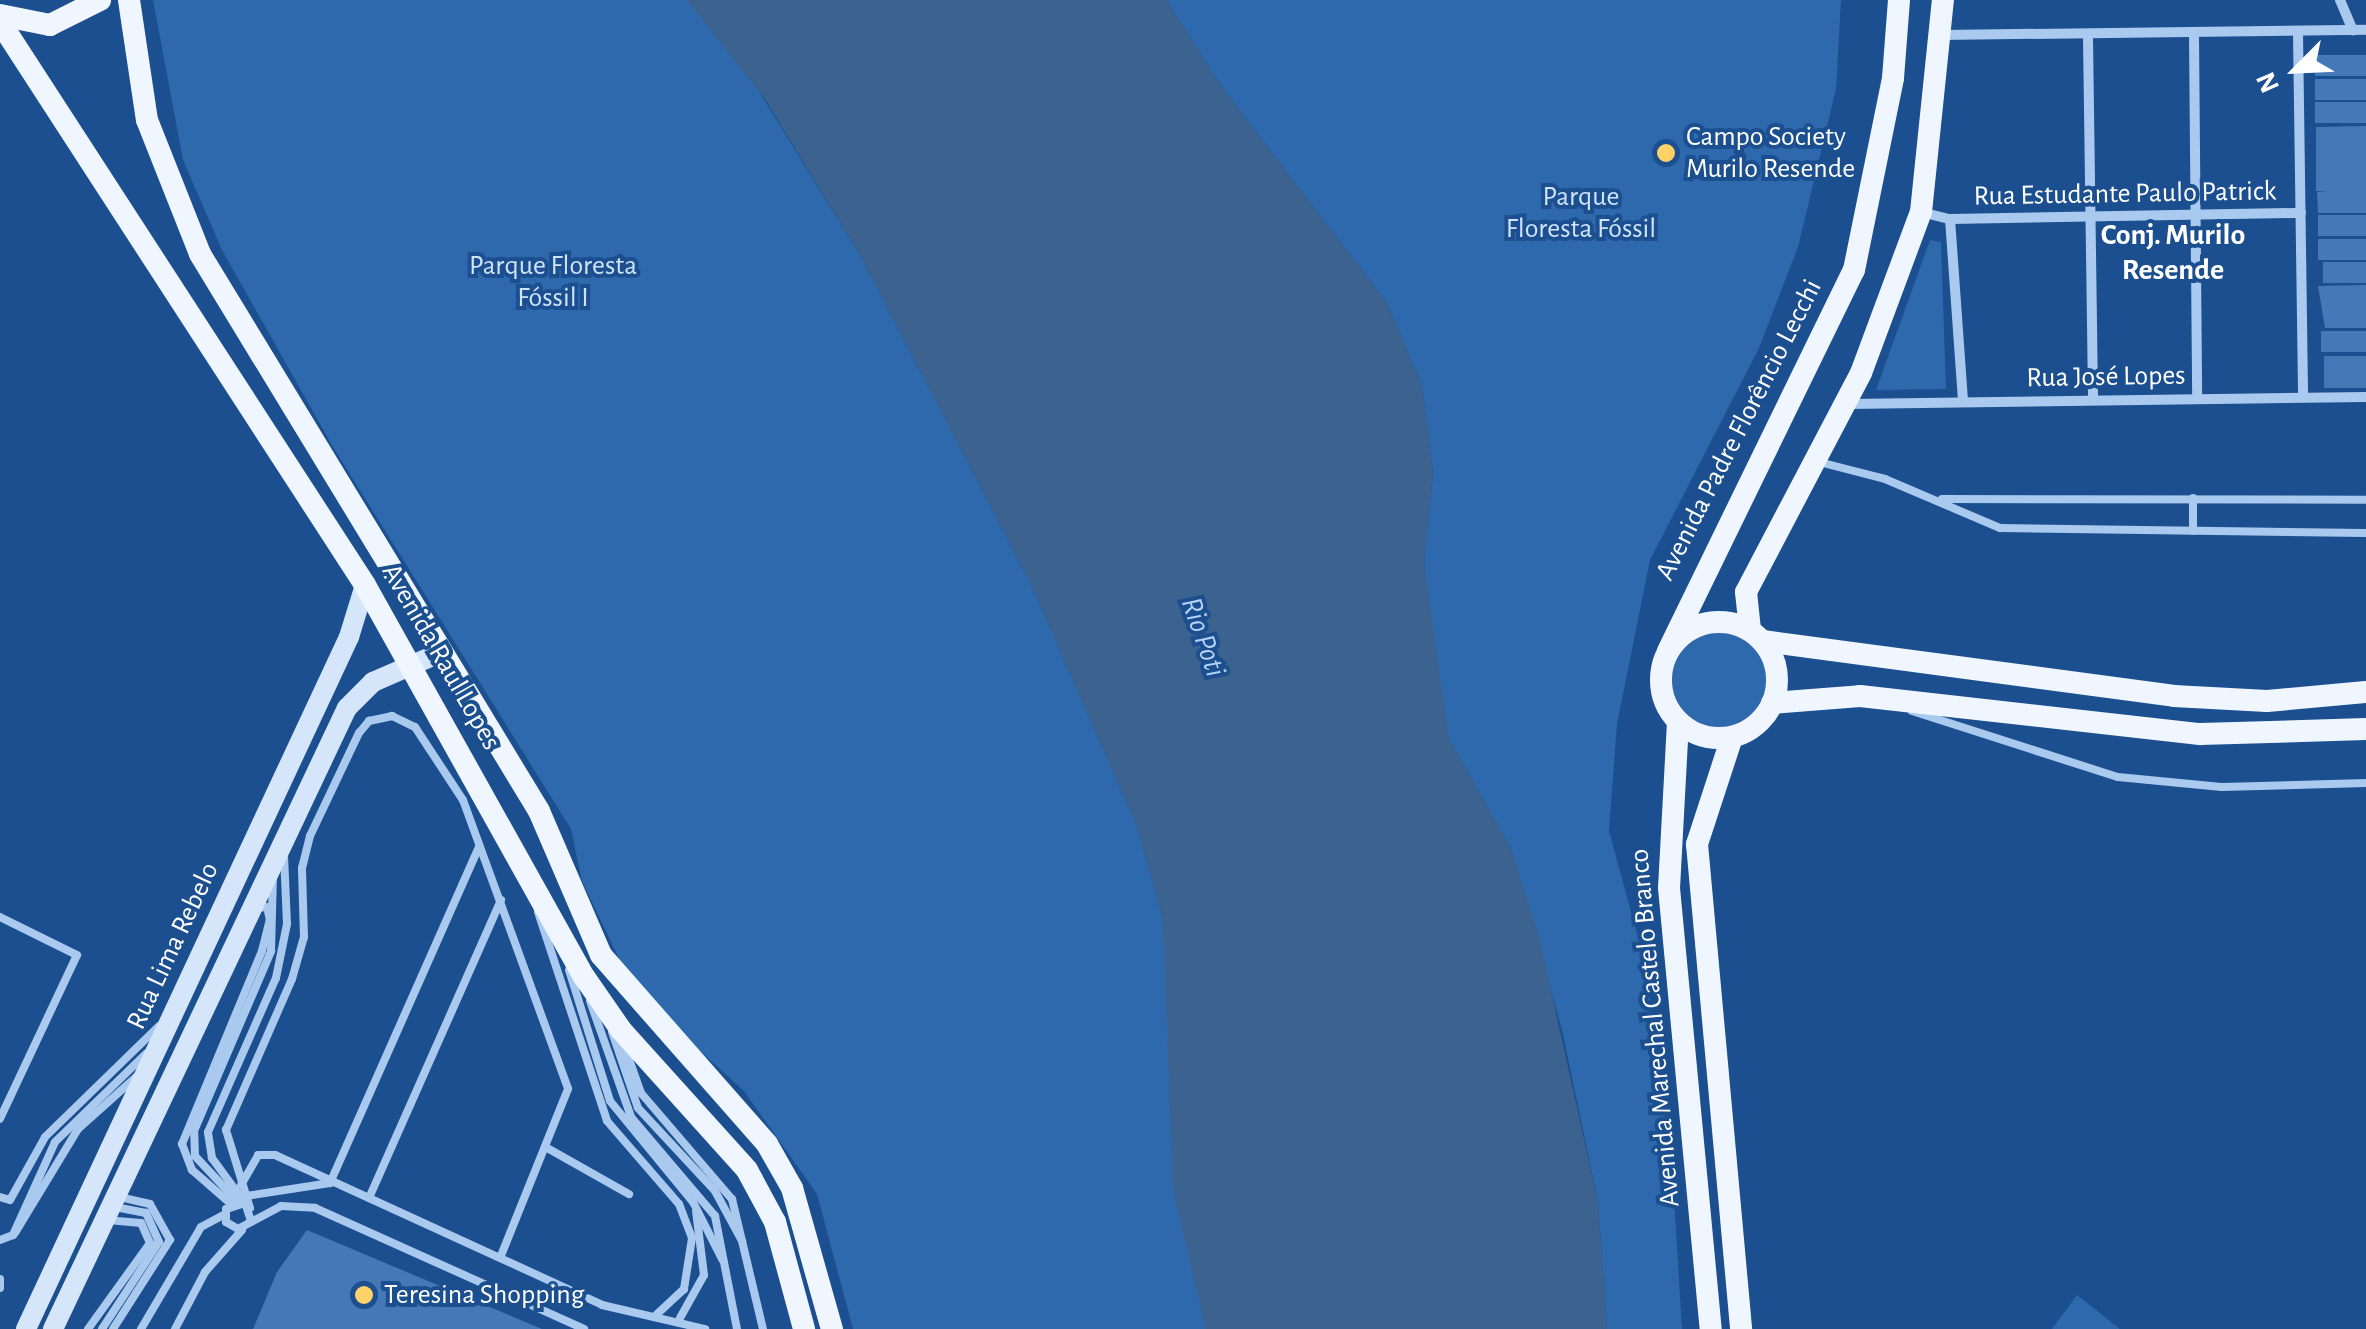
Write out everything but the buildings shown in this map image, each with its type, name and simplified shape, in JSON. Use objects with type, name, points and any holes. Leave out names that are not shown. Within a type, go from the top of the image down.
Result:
[{"type":"main road","points":[[0,19],[50,25],[100,0]]},
{"type":"main road","name":"Avenida Raul Lopes","points":[[129,0],[147,120],[194,240],[539,811],[601,954],[767,1144],[792,1188],[832,1329]]},
{"type":"main road","name":"Avenida Padre Florêncio Lecchi","points":[[1668,651],[1854,270],[1893,78],[1899,0]]},
{"type":"main road","points":[[1772,704],[1774,660],[1756,636],[1746,592],[1847,404],[1922,212],[1942,0]]},
{"type":"main road","name":"Avenida Raul Lopes","points":[[0,19],[173,278],[365,585],[584,978],[615,1022],[747,1170],[775,1222],[804,1329]]},
{"type":"main road","points":[[2366,692],[2267,701],[2174,696],[1756,636],[1714,621],[1696,626],[1668,651],[1661,688],[1678,722],[1694,733],[1732,737],[1772,704],[1879,699],[2200,734],[2366,730]]},
{"type":"main road","name":"Avenida Marechal Castelo Branco","points":[[1678,722],[1668,888],[1711,1329]]},
{"type":"main road","name":"Avenida Marechal Castelo Branco","points":[[1732,737],[1698,844],[1711,1053],[1742,1329]]},
{"type":"main road","points":[[1682,1048],[1711,1053]]},
{"type":"street","points":[[2340,0],[2353,30]]},
{"type":"street","points":[[1940,35],[2088,38],[2366,30]]},
{"type":"street","points":[[2298,34],[2303,394]]},
{"type":"street","points":[[2194,35],[2197,398]]},
{"type":"street","points":[[2088,38],[2093,397]]},
{"type":"street","name":"Rua Estudante Paulo Patrick","points":[[1922,212],[1950,219],[2301,213]]},
{"type":"street","points":[[1950,219],[1964,402]]},
{"type":"street","name":"Rua José Lopes","points":[[1847,404],[2303,394],[2366,397]]},
{"type":"street","name":"Rua Lima Rebelo","points":[[28,1324],[349,636],[365,585]]},
{"type":"street","name":"Rua Lima Rebelo","points":[[52,1329],[357,694],[442,652]]},
{"type":"street","points":[[226,898],[251,910]]},
{"type":"street","points":[[28,1324],[52,1329]]},
{"type":"lane","points":[[1819,462],[1938,500],[2000,528],[2366,533]]},
{"type":"lane","points":[[2193,498],[2194,531]]},
{"type":"lane","points":[[1938,500],[2366,500]]},
{"type":"lane","points":[[1879,699],[2118,776],[2222,788],[2366,784]]},
{"type":"lane","points":[[248,1224],[226,1130],[292,979],[304,937],[302,868],[310,836],[369,721],[392,716],[415,727],[463,800],[568,1089],[549,1150],[501,1256]]},
{"type":"lane","points":[[242,1203],[212,1158],[208,1132],[280,964],[284,844]]},
{"type":"lane","points":[[330,1183],[479,847]]},
{"type":"lane","points":[[242,1203],[195,1156],[194,1131],[271,951],[272,868]]},
{"type":"lane","points":[[526,868],[607,1122],[679,1204],[692,1238],[684,1289],[656,1315]]},
{"type":"lane","points":[[369,1198],[500,900]]},
{"type":"lane","points":[[242,1203],[192,1170],[182,1144],[262,951],[267,907],[251,910]]},
{"type":"lane","points":[[0,917],[77,954],[0,1120]]},
{"type":"lane","points":[[558,926],[610,1101],[693,1202],[726,1269]]},
{"type":"lane","points":[[584,978],[620,1096],[708,1203],[737,1329]]},
{"type":"lane","points":[[0,1197],[10,1200],[45,1137],[170,1017]]},
{"type":"lane","points":[[615,1022],[638,1108],[714,1191],[748,1256]]},
{"type":"lane","points":[[615,1022],[641,1093],[732,1200],[764,1329]]},
{"type":"lane","points":[[13,1235],[54,1142],[158,1043]]},
{"type":"lane","points":[[0,1240],[13,1235],[78,1129],[144,1071]]},
{"type":"lane","points":[[549,1150],[629,1194]]},
{"type":"lane","points":[[240,1187],[258,1155],[275,1154],[330,1183],[501,1256],[602,1305],[680,1318],[705,1329]]},
{"type":"lane","points":[[140,1329],[201,1227],[242,1203],[330,1183]]},
{"type":"lane","points":[[680,1318],[704,1275],[693,1202]]},
{"type":"lane","points":[[109,1208],[150,1204],[170,1240],[113,1329]]},
{"type":"lane","points":[[224,1216],[231,1227],[248,1224],[281,1206],[315,1208],[584,1329]]},
{"type":"lane","points":[[88,1329],[150,1243],[141,1223],[109,1208]]},
{"type":"lane","points":[[102,1329],[159,1242],[146,1214],[109,1208]]},
{"type":"lane","points":[[175,1329],[205,1272],[248,1224]]},
{"type":"lane","points":[[0,1279],[0,1288]]},
{"type":"green space","name":"Parque Floresta Fóssil I","points":[[153,0],[703,0],[861,257],[1030,582],[1137,826],[1163,919],[1194,1275],[1206,1329],[853,1329],[817,1194],[744,1091],[653,1008],[624,969],[582,881],[571,829],[333,447],[222,250],[183,160]]},
{"type":"green space","name":"Parque Floresta Fóssil","points":[[1166,0],[1841,0],[1836,89],[1798,247],[1759,348],[1650,560],[1617,724],[1609,831],[1645,963],[1673,1181],[1682,1329],[1607,1329],[1598,1202],[1562,1030],[1511,849],[1449,739],[1432,650],[1424,562],[1433,474],[1422,385],[1386,302],[1223,89]]},
{"type":"green space","points":[[1930,240],[1941,242],[1946,389],[1876,390]]},
{"type":"green space","points":[[1719,633],[1737,637],[1752,647],[1762,662],[1766,680],[1762,698],[1752,713],[1737,723],[1719,727],[1701,723],[1686,713],[1676,698],[1672,680],[1676,662],[1686,647],[1701,637]]},
{"type":"green space","points":[[2077,1295],[2120,1329],[2052,1329]]},
{"type":"water","name":"Rio Poti","points":[[687,0],[1166,0],[1223,89],[1386,302],[1422,385],[1433,474],[1424,562],[1449,739],[1511,849],[1539,937],[1598,1202],[1607,1329],[1206,1329],[1173,1190],[1163,919],[1137,826],[1030,582],[861,257],[765,99]]},
{"type":"place","name":"Campo Society Murilo Resende","points":[[1666,153]]},
{"type":"place","name":"Teresina Shopping","points":[[364,1295]]},
{"type":"district","name":"Conj. Murilo Resende","points":[[2173,252]]}]
